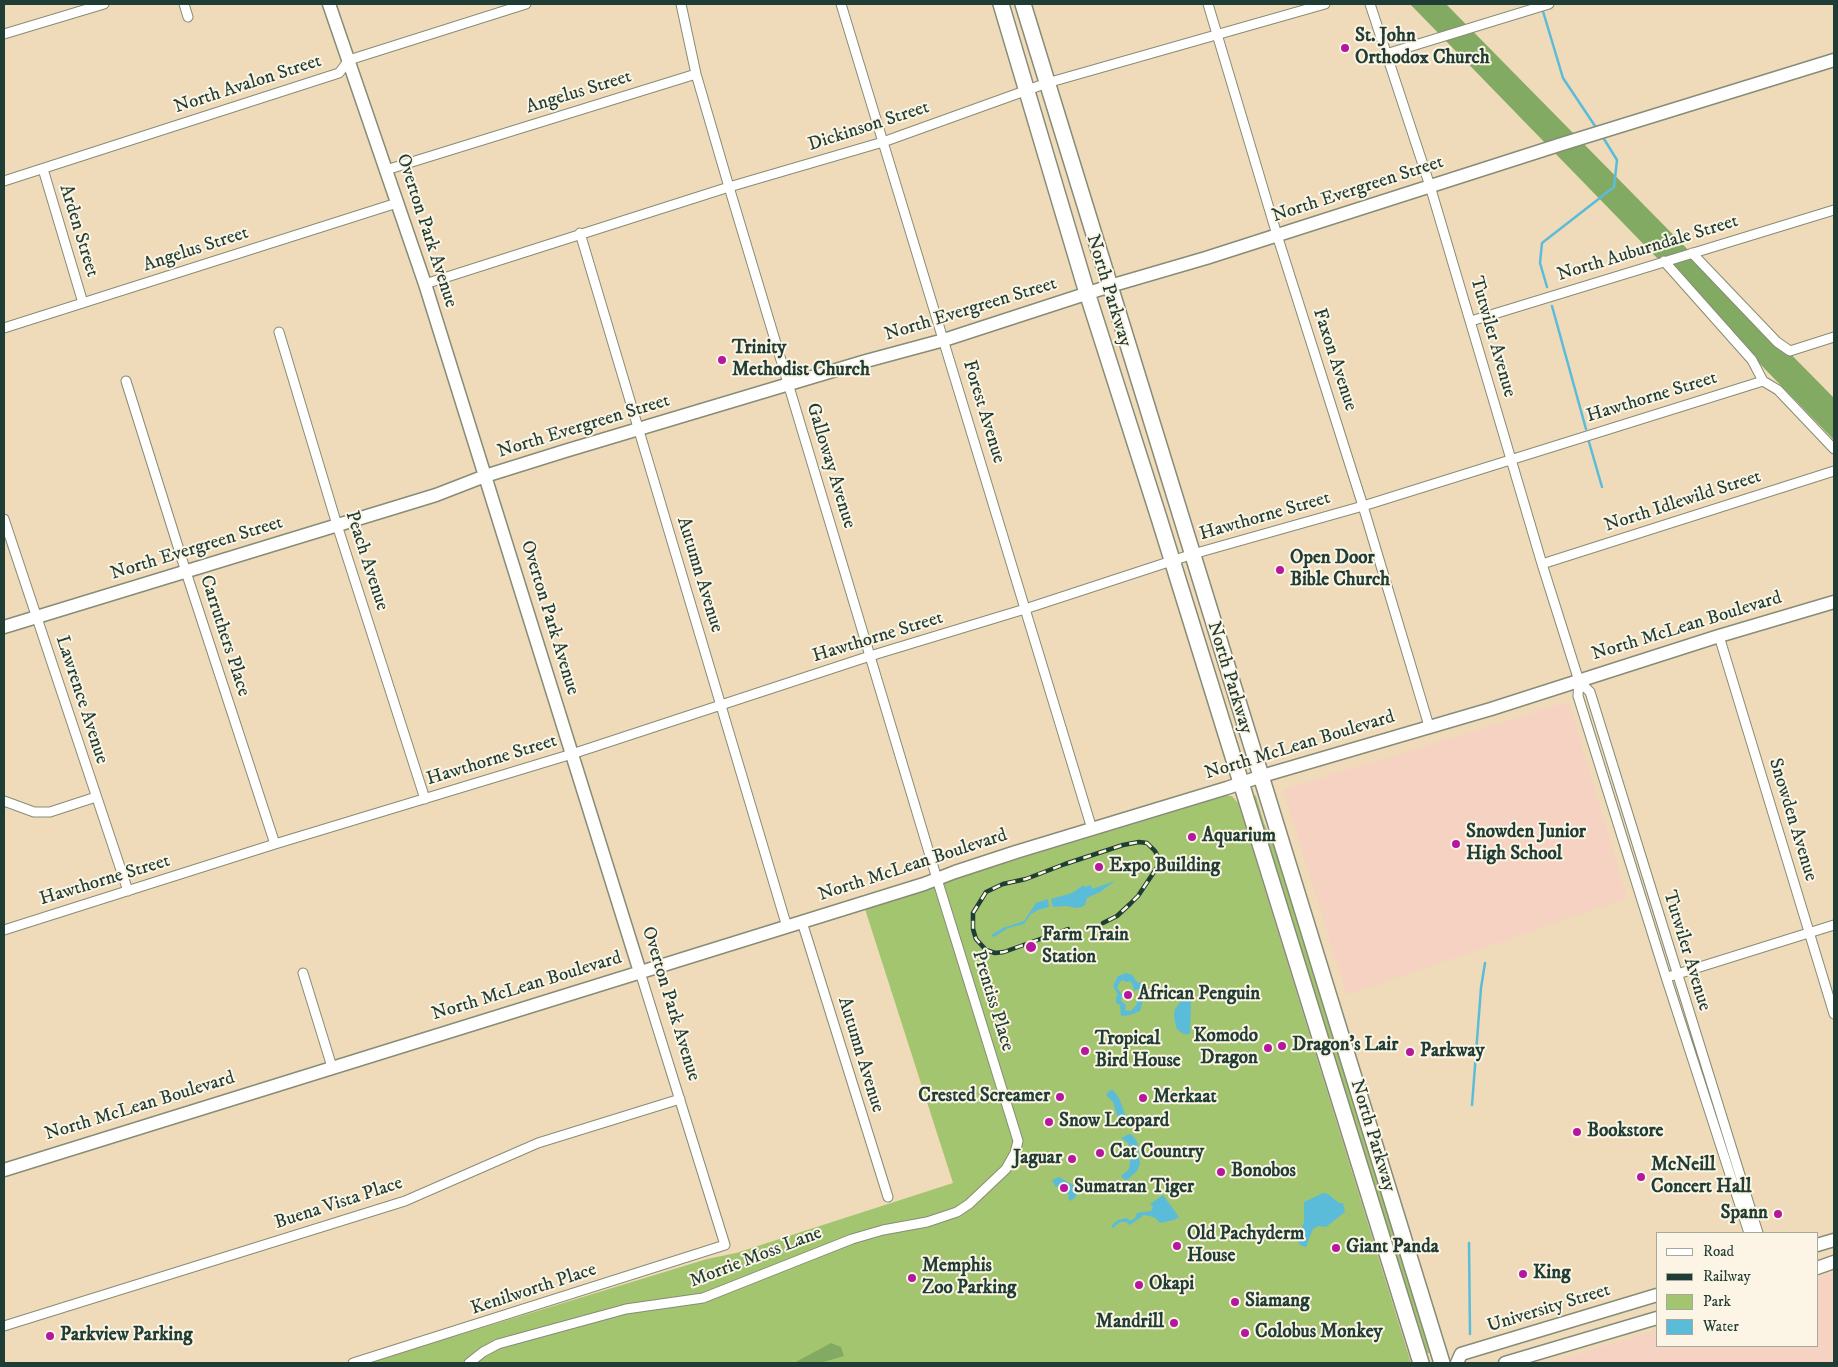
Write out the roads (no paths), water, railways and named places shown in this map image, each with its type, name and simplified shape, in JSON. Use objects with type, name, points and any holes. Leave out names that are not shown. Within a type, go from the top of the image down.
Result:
[{"type":"main road","name":"North Parkway","points":[[1001,4],[1087,293],[1421,1363]]},
{"type":"main road","name":"North Parkway","points":[[1022,4],[1048,83],[1442,1363]]},
{"type":"street","points":[[4,34],[104,4]]},
{"type":"street","points":[[184,4],[188,16]]},
{"type":"street","name":"Overton Park Avenue","points":[[329,4],[425,284],[725,1245]]},
{"type":"street","name":"North Avalon Street","points":[[4,181],[339,73],[349,60],[526,4]]},
{"type":"street","name":"Galloway Avenue","points":[[681,4],[696,74],[936,879]]},
{"type":"street","name":"Forest Avenue","points":[[841,4],[1092,829]]},
{"type":"street","name":"Faxon Avenue","points":[[1208,4],[1277,235],[1364,506],[1429,726]]},
{"type":"street","name":"Dickinson Street","points":[[425,284],[580,233],[883,142],[1048,83],[1325,4]]},
{"type":"street","name":"Tutwiler Avenue","points":[[1370,4],[1430,186],[1471,321],[1542,564],[1579,681],[1578,696],[1749,1232]]},
{"type":"street","points":[[1386,54],[1549,4]]},
{"type":"street","name":"North Evergreen Street","points":[[4,627],[436,495],[485,476],[788,384],[944,340],[1087,293],[1206,258],[1834,60]]},
{"type":"street","name":"Angelus Street","points":[[386,170],[696,74]]},
{"type":"street","name":"Arden Street","points":[[43,169],[83,303]]},
{"type":"street","name":"Angelus Street","points":[[4,328],[397,204]]},
{"type":"street","name":"North Auburndale Street","points":[[1471,321],[1834,210]]},
{"type":"street","name":"Autumn Avenue","points":[[580,233],[787,926]]},
{"type":"street","points":[[1692,252],[1777,342],[1790,351],[1834,337]]},
{"type":"street","points":[[1664,261],[1752,360],[1763,381],[1778,390],[1834,449]]},
{"type":"street","name":"Peach Avenue","points":[[279,332],[337,525],[425,799]]},
{"type":"street","name":"Carruthers Place","points":[[126,381],[275,844]]},
{"type":"street","name":"Hawthorne Street","points":[[4,930],[275,844],[572,754],[870,656],[1025,609],[1193,554],[1364,506],[1763,381]]},
{"type":"street","name":"North Idlewild Street","points":[[1542,564],[1834,471]]},
{"type":"street","name":"Lawrence Avenue","points":[[4,519],[128,891]]},
{"type":"street","name":"North McLean Boulevard","points":[[4,1170],[802,922],[1016,852],[1262,776],[1501,706],[1719,636],[1834,602]]},
{"type":"street","name":"Snowden Avenue","points":[[1719,636],[1834,1014]]},
{"type":"street","name":"Tutwiler Avenue","points":[[1579,681],[1590,692],[1758,1232]]},
{"type":"street","points":[[4,801],[34,812],[50,812],[96,797]]},
{"type":"street","points":[[1620,832],[1631,828]]},
{"type":"street","name":"Prentiss Place","points":[[936,879],[1016,1133]]},
{"type":"street","name":"Autumn Avenue","points":[[802,922],[888,1197]]},
{"type":"street","points":[[1666,977],[1834,925]]},
{"type":"street","points":[[303,973],[332,1067]]},
{"type":"street","points":[[1689,1049],[1699,1046]]},
{"type":"street","name":"Buena Vista Place","points":[[4,1326],[405,1201],[538,1143],[680,1099]]},
{"type":"street","points":[[1711,1118],[1721,1115]]},
{"type":"street","name":"Morrie Moss Lane","points":[[468,1363],[498,1344],[626,1309],[704,1298],[852,1239],[883,1230],[927,1222],[957,1212],[969,1204],[1006,1169],[1015,1153],[1018,1141],[1016,1133]]},
{"type":"street","points":[[1818,1245],[1834,1240]]},
{"type":"street","name":"Kenilworth Place","points":[[353,1363],[725,1245]]},
{"type":"street","points":[[1818,1268],[1834,1262]]},
{"type":"street","name":"University Street","points":[[1457,1363],[1461,1354],[1656,1295]]},
{"type":"street","points":[[1621,1306],[1628,1326]]},
{"type":"street","points":[[1603,1312],[1608,1332]]},
{"type":"street","name":"University Street","points":[[1505,1363],[1656,1318]]},
{"type":"water","points":[[1115,881],[1100,892],[1087,898],[1085,905],[1082,907],[1053,907],[1051,899],[1072,893],[1084,885],[1085,887],[1091,885],[1092,889]]},
{"type":"water","points":[[1048,899],[1049,907],[1031,914],[1024,924],[1008,928],[994,937],[991,935],[1003,928],[1024,921],[1036,903]]},
{"type":"water","points":[[1126,973],[1132,975],[1146,989],[1140,1011],[1121,1016],[1120,1005],[1116,1003],[1118,995],[1113,986],[1118,976]],"holes":[[[1123,980],[1126,982],[1130,981],[1134,991],[1138,989],[1140,991],[1136,999],[1137,1004],[1131,1011],[1125,1010],[1126,1005],[1121,1001],[1122,994],[1117,988],[1120,982]]]},
{"type":"water","points":[[1186,999],[1191,1001],[1190,1033],[1187,1035],[1180,1032],[1176,1027],[1174,1015],[1175,1009],[1180,1002]]},
{"type":"water","points":[[1113,1090],[1119,1098],[1128,1122],[1122,1125],[1122,1119],[1118,1118],[1113,1102],[1106,1095],[1109,1091]]},
{"type":"water","points":[[1129,1134],[1137,1141],[1140,1164],[1137,1171],[1126,1181],[1121,1176],[1129,1169],[1131,1155],[1128,1143],[1121,1138]]},
{"type":"water","points":[[1059,1177],[1073,1185],[1078,1191],[1075,1198],[1070,1201],[1069,1195],[1063,1189],[1055,1186],[1052,1180]]},
{"type":"water","points":[[1323,1193],[1328,1194],[1339,1203],[1343,1203],[1345,1212],[1326,1227],[1319,1226],[1313,1229],[1306,1247],[1300,1245],[1296,1238],[1304,1223],[1304,1202]]},
{"type":"water","points":[[1163,1195],[1179,1217],[1160,1223],[1154,1217],[1144,1215],[1130,1225],[1126,1222],[1120,1222],[1113,1228],[1111,1226],[1118,1220],[1127,1218],[1130,1221],[1135,1218],[1137,1213],[1151,1211],[1153,1207],[1150,1204]]},
{"type":"waterway","points":[[1542,8],[1563,78],[1595,126]]},
{"type":"waterway","points":[[1547,287],[1540,263],[1542,243],[1614,187],[1617,160],[1604,139]]},
{"type":"waterway","points":[[1552,306],[1586,429]]},
{"type":"waterway","points":[[1589,442],[1602,487]]},
{"type":"waterway","points":[[1472,1105],[1481,988],[1485,963]]},
{"type":"waterway","points":[[1469,1243],[1470,1334]]},
{"type":"railway","points":[[1068,929],[1004,952],[995,953],[986,950],[976,939],[973,929],[973,913],[986,892],[1003,884],[1026,879],[1123,845],[1139,842],[1147,843],[1155,851],[1159,859],[1158,866],[1138,896],[1117,916],[1103,923]]},
{"type":"place","name":"St. John Orthodox Church","points":[[1345,48]]},
{"type":"place","name":"Trinity Methodist Church","points":[[722,360]]},
{"type":"place","name":"Open Door Bible Church","points":[[1280,570]]},
{"type":"place","name":"Aquarium","points":[[1192,837]]},
{"type":"place","name":"Snowden Junior High School","points":[[1456,844]]},
{"type":"place","name":"Expo Building","points":[[1099,867]]},
{"type":"place","name":"Farm Train Station","points":[[1031,947]]},
{"type":"place","name":"African Penguin","points":[[1128,995]]},
{"type":"place","name":"Dragon's Lair","points":[[1282,1046]]},
{"type":"place","name":"Komodo Dragon","points":[[1268,1048]]},
{"type":"place","name":"Tropical Bird House","points":[[1085,1051]]},
{"type":"place","name":"Parkway","points":[[1410,1052]]},
{"type":"place","name":"Crested Screamer","points":[[1060,1097]]},
{"type":"place","name":"Merkaat","points":[[1143,1098]]},
{"type":"place","name":"Snow Leopard","points":[[1049,1122]]},
{"type":"place","name":"Bookstore","points":[[1577,1132]]},
{"type":"place","name":"Cat Country","points":[[1100,1153]]},
{"type":"place","name":"Jaguar","points":[[1072,1159]]},
{"type":"place","name":"Bonobos","points":[[1221,1172]]},
{"type":"place","name":"McNeill Concert Hall","points":[[1641,1177]]},
{"type":"place","name":"Sumatran Tiger","points":[[1064,1188]]},
{"type":"place","name":"Spann","points":[[1778,1214]]},
{"type":"place","name":"Old Pachyderm House","points":[[1177,1246]]},
{"type":"place","name":"Giant Panda","points":[[1336,1248]]},
{"type":"place","name":"King","points":[[1523,1274]]},
{"type":"place","name":"Memphis Zoo Parking","points":[[912,1278]]},
{"type":"place","name":"Okapi","points":[[1139,1285]]},
{"type":"place","name":"Siamang","points":[[1235,1302]]},
{"type":"place","name":"Mandrill","points":[[1174,1323]]},
{"type":"place","name":"Colobus Monkey","points":[[1245,1333]]},
{"type":"place","name":"Parkview Parking","points":[[50,1336]]}]
